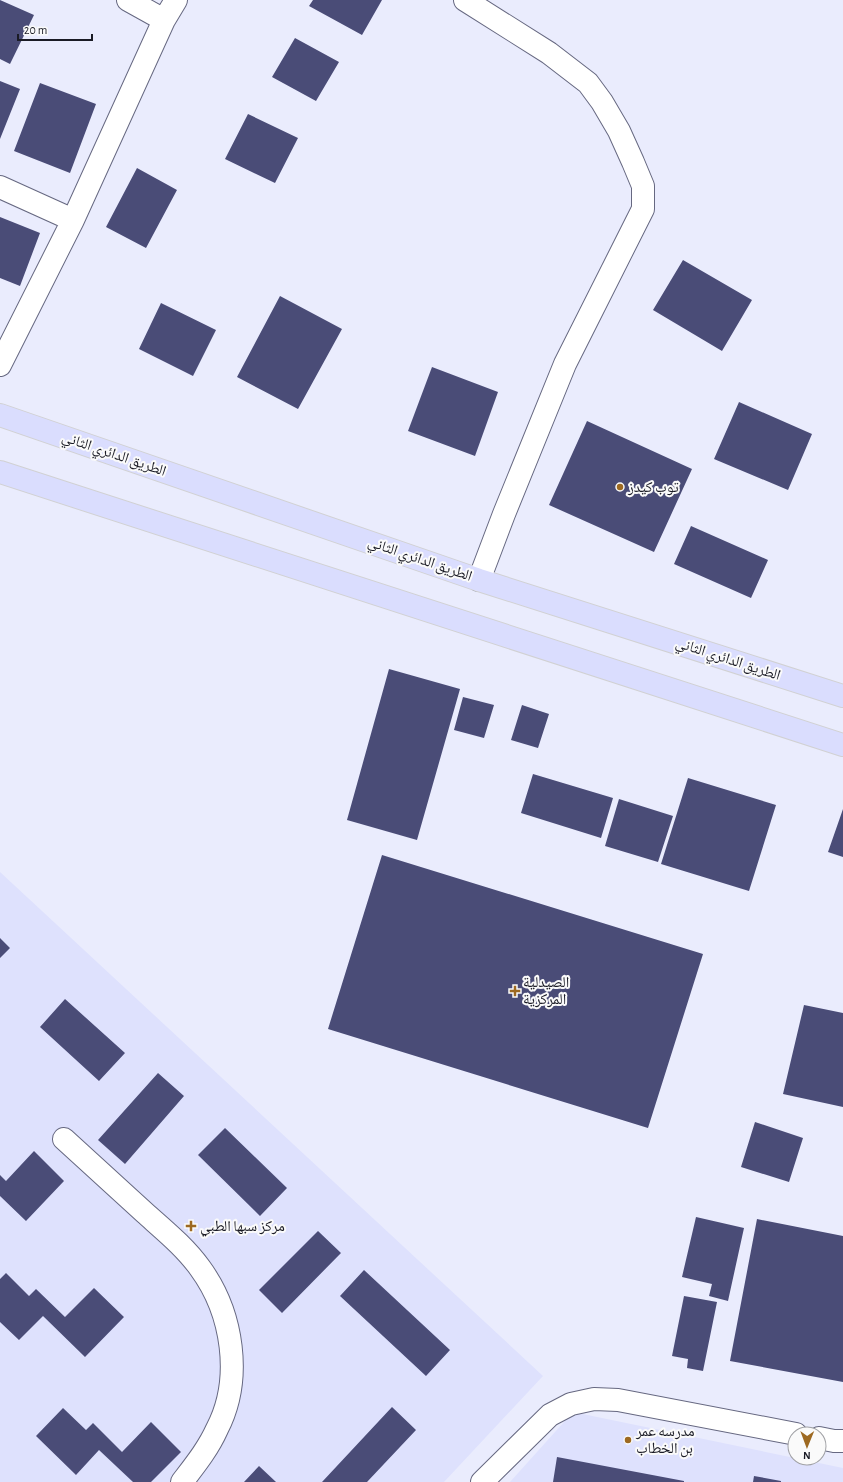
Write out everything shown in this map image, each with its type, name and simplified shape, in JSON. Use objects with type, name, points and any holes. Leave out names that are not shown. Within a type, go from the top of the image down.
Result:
[{"type":"main road","name":"الطريق الدائري الثاني","points":[[0,415],[479,580],[843,696]]},
{"type":"main road","points":[[0,472],[843,745]]},
{"type":"street","points":[[128,0],[164,20]]},
{"type":"street","points":[[0,365],[73,220],[164,20],[176,0]]},
{"type":"street","points":[[465,0],[549,53],[588,83],[602,102],[619,131],[643,186],[643,209],[565,364],[479,580]]},
{"type":"street","points":[[0,188],[73,220]]},
{"type":"street","points":[[64,1139],[175,1240],[200,1268],[215,1292],[225,1318],[231,1345],[232,1373],[227,1401],[218,1428],[205,1453],[182,1482]]},
{"type":"street","points":[[482,1482],[550,1415],[571,1404],[594,1399],[618,1400],[787,1432]]},
{"type":"street","points":[[827,1439],[843,1441]]},
{"type":"shaded area","name":"مركز سبها الطبي","points":[[0,872],[543,1376],[444,1482],[0,1482]]},
{"type":"shaded area","name":"مدرسه عمر بن الخطاب","points":[[573,1412],[787,1456],[787,1466],[827,1466],[827,1465],[843,1468],[843,1482],[510,1482]]},
{"type":"building","points":[[0,0],[34,15],[10,64],[0,59]]},
{"type":"building","points":[[313,0],[382,0],[362,35],[309,6]]},
{"type":"building","points":[[295,38],[339,62],[316,101],[272,77]]},
{"type":"building","points":[[0,81],[20,89],[0,139]]},
{"type":"building","points":[[40,83],[96,104],[70,173],[14,151]]},
{"type":"building","points":[[248,114],[298,138],[275,183],[225,159]]},
{"type":"building","points":[[137,168],[177,190],[146,248],[106,227]]},
{"type":"building","points":[[0,217],[40,233],[20,286],[0,278]]},
{"type":"building","points":[[683,260],[752,300],[722,351],[653,310]]},
{"type":"building","points":[[280,296],[342,329],[298,409],[237,377]]},
{"type":"building","points":[[161,303],[216,330],[193,376],[139,349]]},
{"type":"building","points":[[432,367],[498,392],[475,456],[408,431]]},
{"type":"building","points":[[739,402],[812,434],[788,490],[714,459]]},
{"type":"building","name":"توب كيدز","points":[[587,421],[692,469],[654,552],[549,505]]},
{"type":"building","points":[[691,526],[768,560],[751,598],[674,564]]},
{"type":"building","points":[[389,669],[460,689],[417,840],[347,820]]},
{"type":"building","points":[[463,697],[494,705],[484,738],[454,730]]},
{"type":"building","points":[[522,705],[549,714],[538,748],[511,740]]},
{"type":"building","points":[[533,774],[613,798],[601,838],[521,813]]},
{"type":"building","points":[[688,778],[776,805],[749,891],[661,864]]},
{"type":"building","points":[[619,799],[673,816],[658,862],[605,846]]},
{"type":"building","points":[[843,809],[843,857],[828,852]]},
{"type":"building","name":"الصيدلية المركزية","points":[[382,855],[703,954],[648,1128],[328,1029]]},
{"type":"building","points":[[0,938],[10,948],[0,958]]},
{"type":"building","points":[[65,999],[125,1053],[99,1081],[40,1027]]},
{"type":"building","points":[[804,1005],[843,1013],[843,1107],[783,1094]]},
{"type":"building","points":[[158,1073],[184,1096],[125,1164],[98,1140]]},
{"type":"building","points":[[755,1122],[803,1138],[789,1182],[741,1167]]},
{"type":"building","points":[[225,1128],[287,1188],[260,1216],[198,1155]]},
{"type":"building","points":[[34,1151],[64,1181],[26,1221],[0,1196],[0,1175],[6,1181]]},
{"type":"building","points":[[696,1217],[744,1228],[728,1301],[709,1296],[712,1284],[682,1277]]},
{"type":"building","points":[[757,1219],[843,1236],[843,1382],[730,1361]]},
{"type":"building","points":[[318,1231],[341,1253],[282,1313],[259,1290]]},
{"type":"building","points":[[364,1270],[450,1350],[426,1376],[340,1296]]},
{"type":"building","points":[[6,1273],[29,1296],[36,1289],[65,1317],[94,1288],[124,1317],[85,1357],[43,1316],[19,1340],[0,1322],[0,1279]]},
{"type":"building","points":[[684,1296],[717,1302],[703,1371],[687,1368],[688,1359],[672,1356]]},
{"type":"building","points":[[392,1407],[416,1430],[367,1482],[322,1482]]},
{"type":"building","points":[[63,1408],[86,1430],[93,1423],[122,1452],[151,1422],[181,1452],[151,1482],[133,1482],[99,1450],[76,1475],[36,1436]]},
{"type":"building","points":[[557,1457],[684,1481],[684,1482],[553,1482]]},
{"type":"building","points":[[259,1466],[276,1482],[244,1482]]},
{"type":"building","points":[[754,1476],[781,1481],[781,1482],[753,1482]]},
{"type":"place","name":"توب كيدز","points":[[620,487]]},
{"type":"place","name":"الصيدلية المركزية","points":[[515,991]]},
{"type":"place","name":"مركز سبها الطبي","points":[[191,1226]]},
{"type":"place","name":"مدرسه عمر بن الخطاب","points":[[628,1440]]}]
